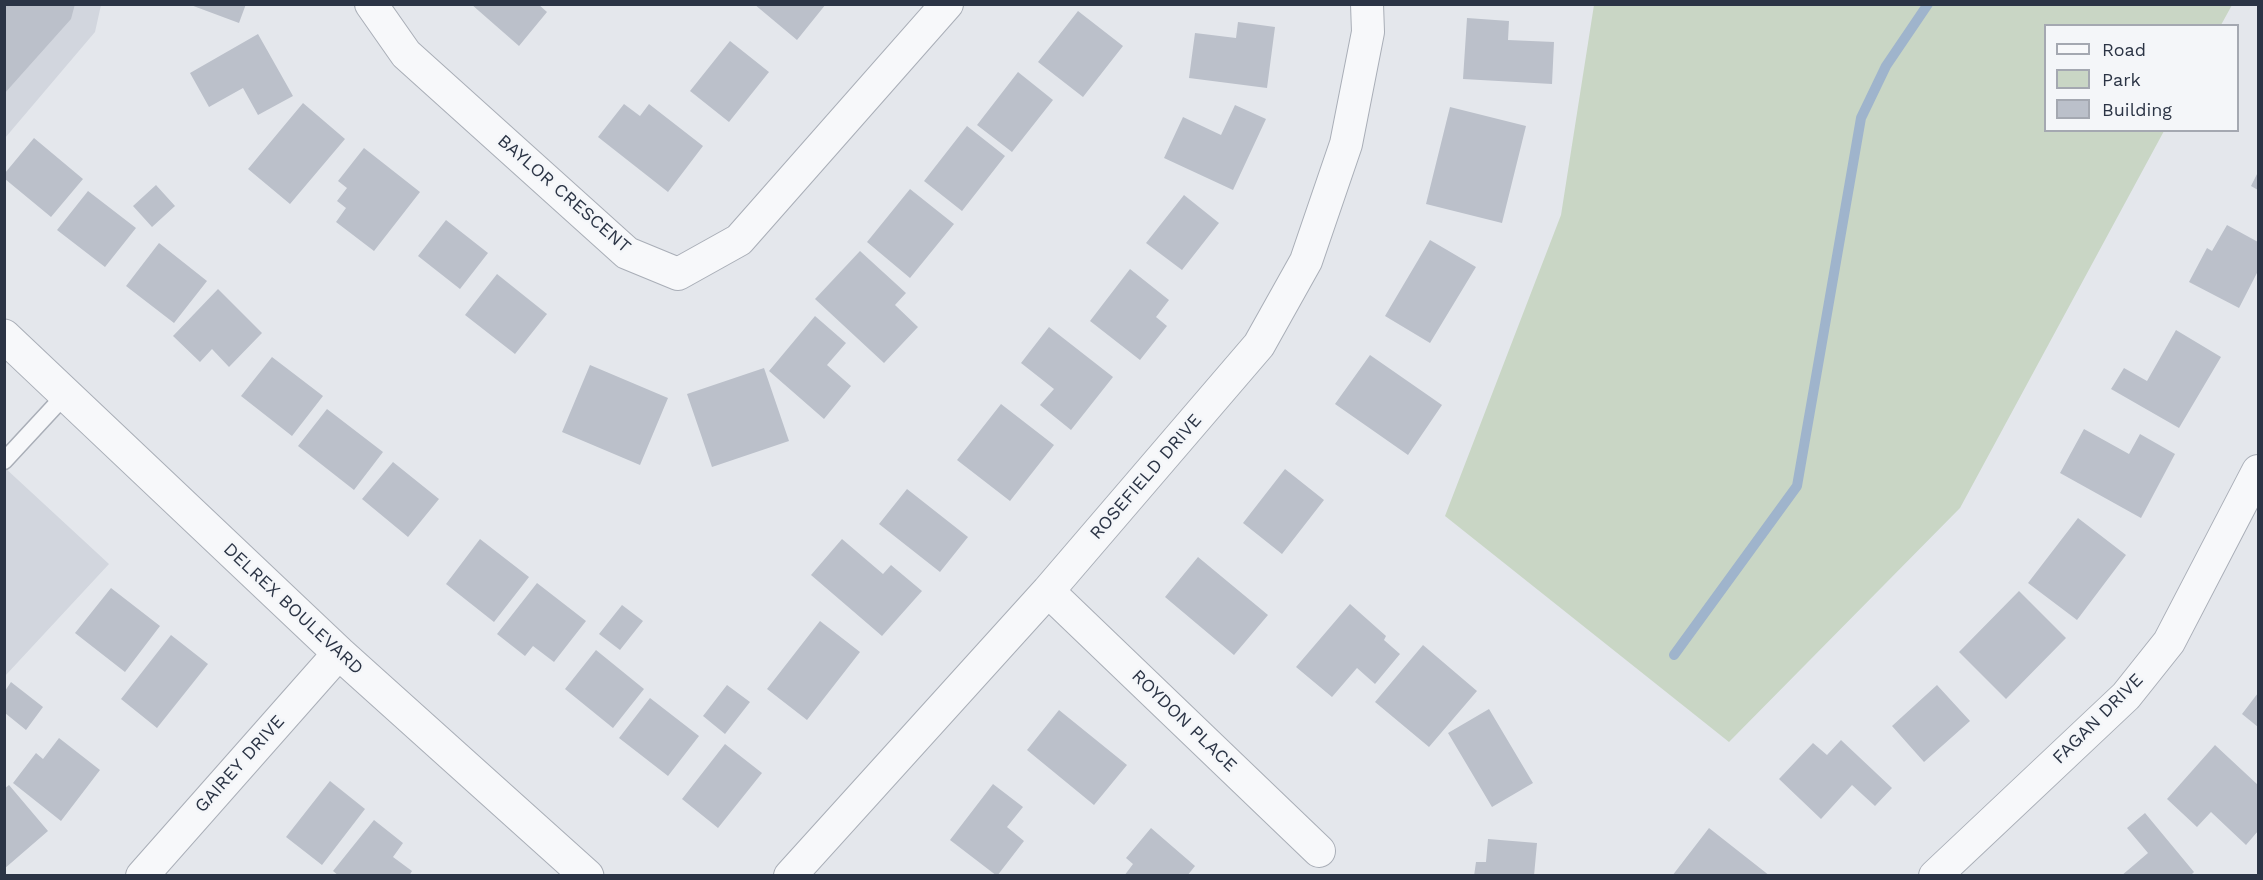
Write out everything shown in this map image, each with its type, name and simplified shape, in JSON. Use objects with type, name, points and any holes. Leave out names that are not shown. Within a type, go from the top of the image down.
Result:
[{"type":"street","name":"BAYLOR CRESCENT","points":[[371,4],[406,54],[627,253],[678,274],[739,240],[947,4]]},
{"type":"street","name":"ROSEFIELD DRIVE","points":[[790,876],[1048,591],[1259,345],[1306,261],[1346,144],[1368,32],[1367,4]]},
{"type":"street","name":"DELREX BOULEVARD","points":[[4,336],[339,653],[587,876]]},
{"type":"street","name":"FAGAN DRIVE","points":[[1935,876],[2126,696],[2169,642],[2259,471]]},
{"type":"street","name":"ROYDON PLACE","points":[[1048,591],[1319,851]]},
{"type":"street","name":"GAIREY DRIVE","points":[[142,876],[339,653]]},
{"type":"lane","points":[[4,461],[66,394]]},
{"type":"shaded area","points":[[5,5],[101,5],[95,32],[5,138]]},
{"type":"shaded area","points":[[4,467],[109,564],[5,676],[4,676]]},
{"type":"green space","points":[[1594,5],[2232,5],[2222,24],[2044,24],[2044,132],[2163,132],[1960,508],[1729,742],[1445,516],[1561,215]]},
{"type":"building","points":[[4,4],[75,4],[71,19],[4,94]]},
{"type":"building","points":[[188,4],[246,4],[239,23]]},
{"type":"building","points":[[471,4],[538,4],[547,12],[519,46]]},
{"type":"building","points":[[754,4],[826,4],[797,40]]},
{"type":"building","points":[[1078,11],[1123,46],[1083,97],[1038,62]]},
{"type":"building","points":[[1467,18],[1509,21],[1508,40],[1554,42],[1552,84],[1463,79]]},
{"type":"building","points":[[1238,22],[1275,27],[1267,88],[1189,78],[1195,33],[1236,38]]},
{"type":"building","points":[[258,34],[293,96],[258,115],[243,88],[209,107],[190,73]]},
{"type":"building","points":[[730,41],[769,72],[729,122],[690,91]]},
{"type":"building","points":[[1018,72],[1053,100],[1012,152],[977,125]]},
{"type":"building","points":[[303,103],[345,139],[290,204],[248,169]]},
{"type":"building","points":[[624,104],[640,116],[649,104],[703,146],[668,192],[598,137]]},
{"type":"building","points":[[1235,105],[1266,119],[1233,190],[1164,158],[1183,117],[1221,135]]},
{"type":"building","points":[[1450,107],[1526,126],[1502,223],[1426,204]]},
{"type":"building","points":[[967,126],[1005,156],[962,211],[924,181]]},
{"type":"building","points":[[34,138],[83,179],[51,217],[5,179],[5,173]]},
{"type":"building","points":[[364,148],[420,192],[374,251],[336,222],[346,208],[337,201],[347,188],[338,181]]},
{"type":"building","points":[[2258,172],[2258,190],[2251,186]]},
{"type":"building","points":[[156,185],[175,206],[152,227],[133,206]]},
{"type":"building","points":[[910,189],[954,224],[910,278],[867,242]]},
{"type":"building","points":[[88,191],[136,228],[105,267],[57,230]]},
{"type":"building","points":[[1184,195],[1219,223],[1182,270],[1146,243]]},
{"type":"building","points":[[446,220],[488,253],[460,289],[418,256]]},
{"type":"building","points":[[2227,225],[2258,242],[2258,271],[2239,308],[2189,282],[2207,248],[2212,251]]},
{"type":"building","points":[[1430,240],[1476,267],[1430,343],[1385,316]]},
{"type":"building","points":[[159,243],[207,281],[174,323],[126,286]]},
{"type":"building","points":[[860,251],[906,293],[895,305],[918,327],[884,363],[815,299]]},
{"type":"building","points":[[1130,269],[1169,300],[1156,317],[1167,326],[1140,360],[1090,321]]},
{"type":"building","points":[[497,274],[547,314],[515,354],[465,315]]},
{"type":"building","points":[[218,289],[262,333],[229,367],[212,349],[200,362],[173,336]]},
{"type":"building","points":[[815,316],[846,343],[827,365],[851,386],[824,419],[769,371]]},
{"type":"building","points":[[1049,327],[1113,377],[1071,430],[1040,405],[1054,389],[1021,363]]},
{"type":"building","points":[[2176,330],[2221,357],[2179,428],[2111,389],[2124,368],[2147,381]]},
{"type":"building","points":[[1370,355],[1442,405],[1408,455],[1335,404]]},
{"type":"building","points":[[272,357],[323,396],[292,436],[241,396]]},
{"type":"building","points":[[590,365],[668,398],[640,465],[562,432]]},
{"type":"building","points":[[764,368],[789,441],[712,467],[687,394]]},
{"type":"building","points":[[1001,404],[1054,445],[1010,501],[957,460]]},
{"type":"building","points":[[327,409],[383,452],[354,490],[298,446]]},
{"type":"building","points":[[2084,429],[2129,454],[2140,434],[2175,454],[2141,518],[2060,473]]},
{"type":"building","points":[[393,462],[439,499],[408,537],[362,499]]},
{"type":"building","points":[[1285,469],[1324,500],[1282,554],[1243,523]]},
{"type":"building","points":[[907,489],[968,537],[940,572],[879,524]]},
{"type":"building","points":[[2078,518],[2126,555],[2077,620],[2028,583]]},
{"type":"building","points":[[480,539],[529,577],[494,622],[446,584]]},
{"type":"building","points":[[842,539],[883,574],[891,565],[922,591],[882,636],[811,575]]},
{"type":"building","points":[[1198,557],[1268,615],[1234,655],[1165,597]]},
{"type":"building","points":[[537,583],[586,621],[554,662],[533,646],[525,656],[497,634]]},
{"type":"building","points":[[111,588],[160,626],[125,672],[75,633]]},
{"type":"building","points":[[2019,591],[2066,638],[2006,699],[1959,652]]},
{"type":"building","points":[[1350,604],[1386,636],[1384,640],[1400,654],[1375,684],[1357,668],[1332,697],[1296,667]]},
{"type":"building","points":[[622,605],[643,621],[620,650],[599,634]]},
{"type":"building","points":[[820,621],[860,652],[807,720],[767,689]]},
{"type":"building","points":[[171,635],[208,664],[157,728],[121,699]]},
{"type":"building","points":[[1423,645],[1477,691],[1429,747],[1375,702]]},
{"type":"building","points":[[596,650],[644,689],[613,728],[565,689]]},
{"type":"building","points":[[11,682],[43,707],[26,730],[5,713],[5,691]]},
{"type":"building","points":[[727,685],[750,702],[725,734],[703,716]]},
{"type":"building","points":[[1937,685],[1970,721],[1924,762],[1892,726]]},
{"type":"building","points":[[2258,693],[2258,727],[2242,714]]},
{"type":"building","points":[[650,698],[699,736],[668,776],[619,738]]},
{"type":"building","points":[[1489,709],[1533,783],[1492,807],[1448,733]]},
{"type":"building","points":[[1059,710],[1127,765],[1094,805],[1027,750]]},
{"type":"building","points":[[59,738],[100,770],[61,821],[13,783],[36,753],[43,759]]},
{"type":"building","points":[[1841,740],[1892,788],[1875,806],[1852,785],[1821,819],[1779,779],[1813,743],[1827,755]]},
{"type":"building","points":[[725,744],[762,773],[718,828],[682,799]]},
{"type":"building","points":[[2215,745],[2258,785],[2258,831],[2246,845],[2211,812],[2197,827],[2167,799]]},
{"type":"building","points":[[330,781],[365,809],[322,865],[286,837]]},
{"type":"building","points":[[993,784],[1023,807],[1007,827],[1024,841],[997,876],[950,840]]},
{"type":"building","points":[[9,785],[48,831],[4,869],[4,789]]},
{"type":"building","points":[[2145,813],[2194,872],[2190,876],[2121,876],[2148,853],[2127,828]]},
{"type":"building","points":[[374,820],[403,843],[393,857],[412,871],[409,876],[339,876],[333,871]]},
{"type":"building","points":[[1151,828],[1195,866],[1187,876],[1124,876],[1133,864],[1126,858]]},
{"type":"building","points":[[1709,828],[1770,876],[1672,876]]},
{"type":"building","points":[[1488,839],[1537,843],[1534,876],[1474,876],[1476,862],[1486,862]]},
{"type":"waterway","points":[[1674,655],[1797,486],[1861,118],[1886,66],[1928,4]]}]
